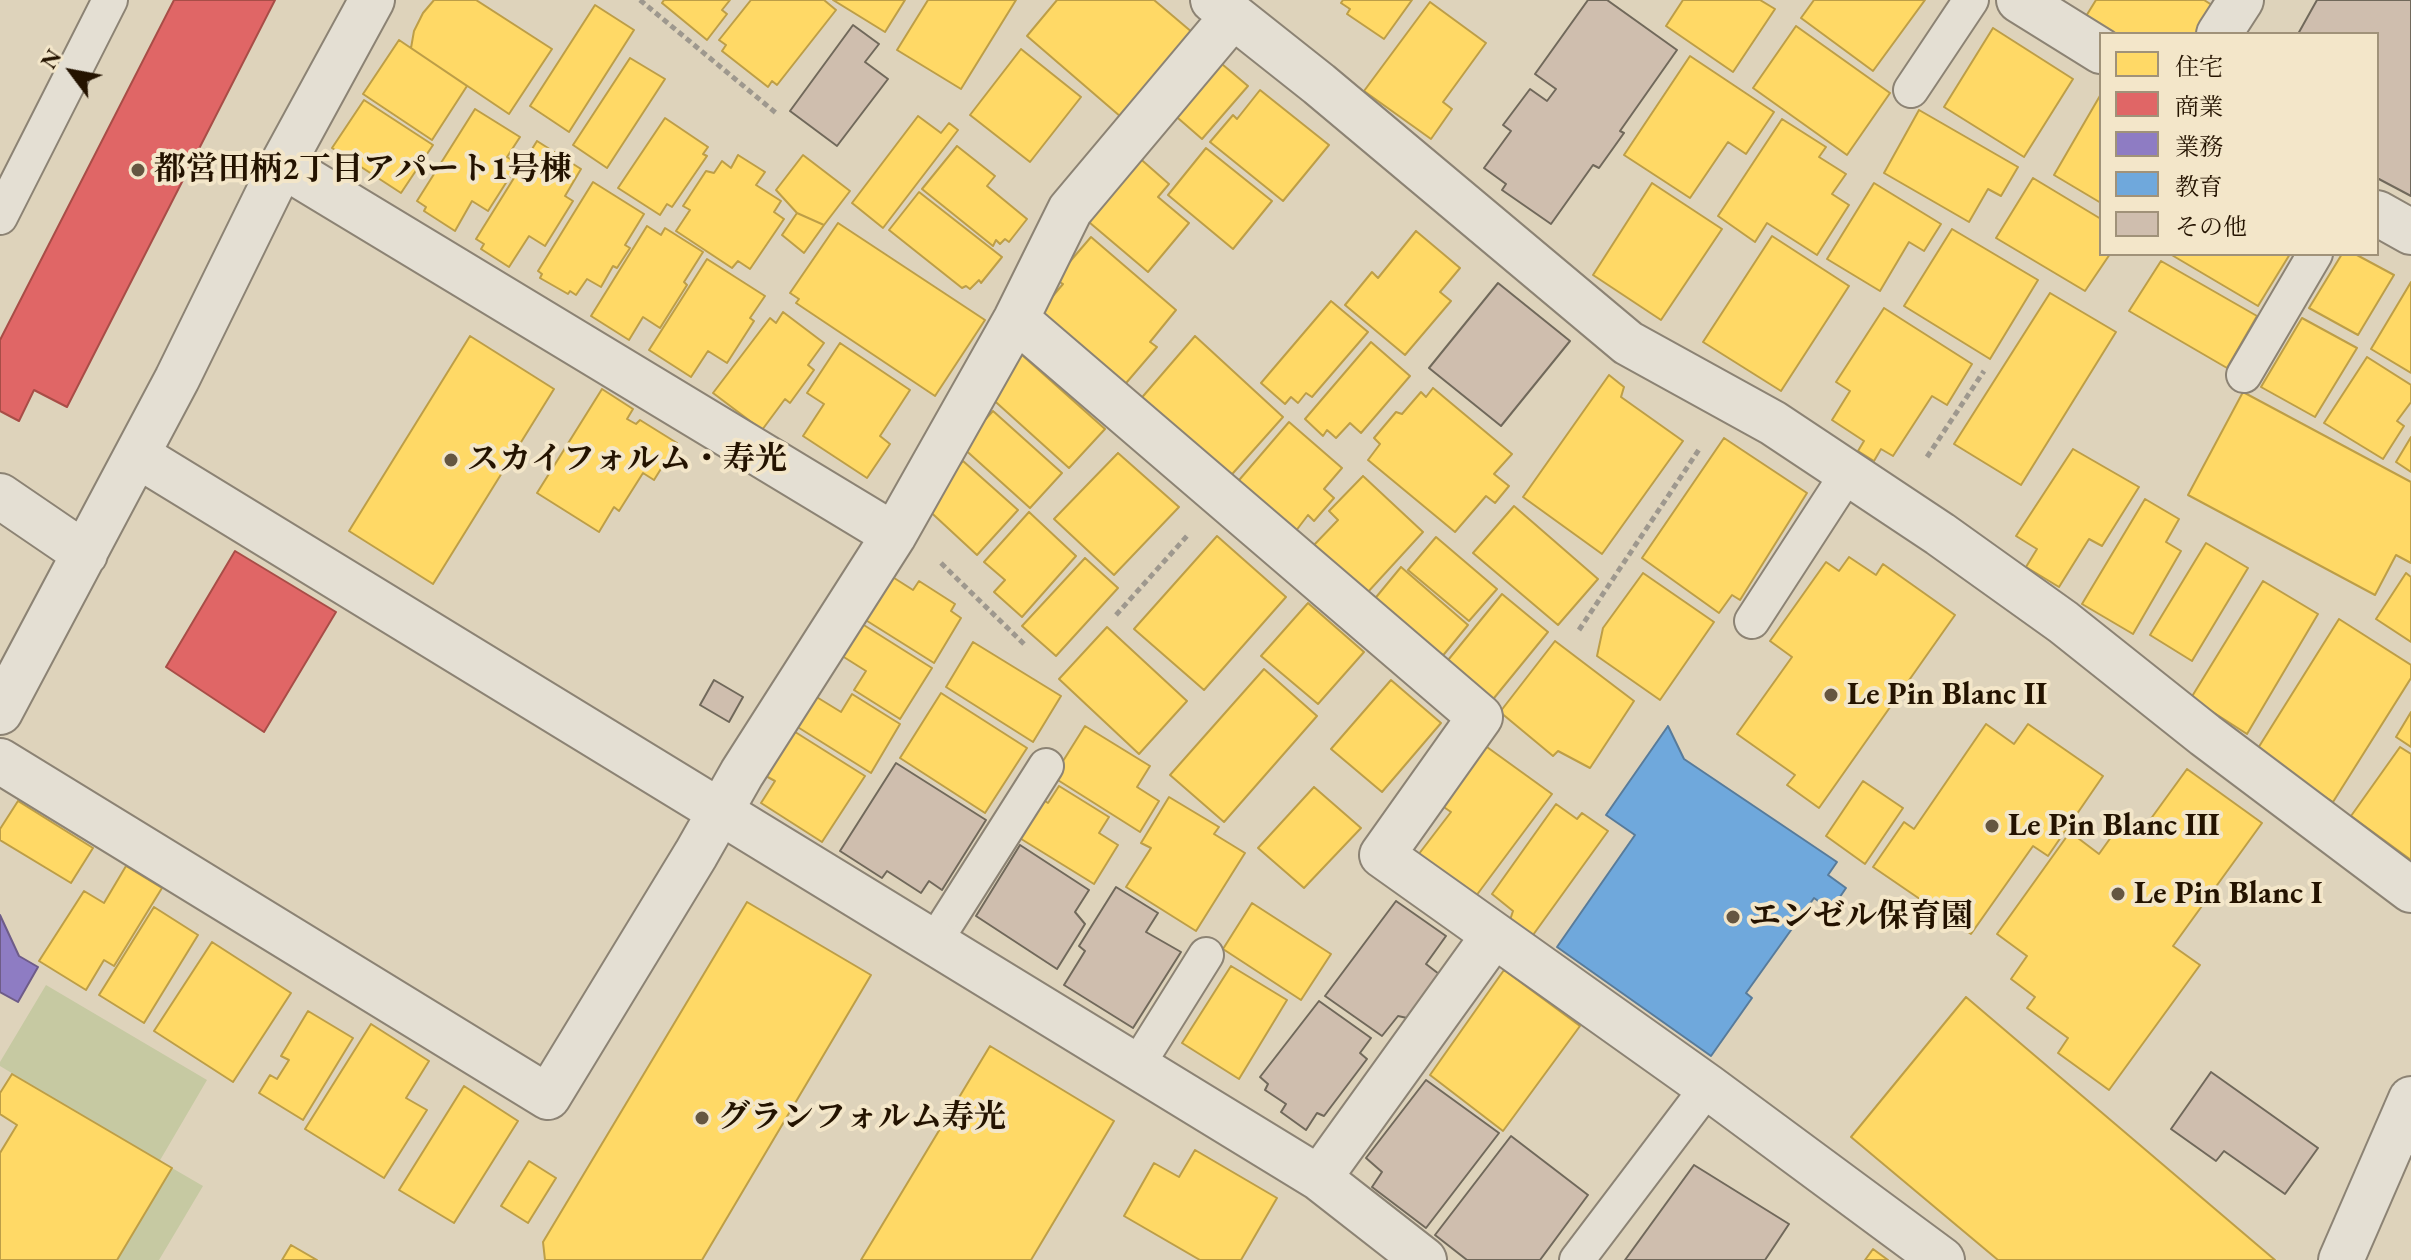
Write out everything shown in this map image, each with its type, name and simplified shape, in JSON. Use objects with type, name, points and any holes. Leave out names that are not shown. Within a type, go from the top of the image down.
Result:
[{"type":"street","points":[[0,712],[177,379],[282,165],[372,0]]},
{"type":"street","points":[[2019,0],[2099,50]]},
{"type":"street","points":[[2220,32],[2241,0]]},
{"type":"street","points":[[0,761],[548,1097],[742,773],[897,529],[1016,319],[1070,210],[1223,8],[1319,84],[1628,343],[1773,423],[1896,505],[2063,622],[2205,735],[2411,890]]},
{"type":"street","points":[[282,165],[897,529]]},
{"type":"street","points":[[2379,214],[2411,232]]},
{"type":"street","points":[[1016,319],[1480,717],[1382,855],[1708,1087],[1942,1260]]},
{"type":"street","points":[[137,455],[1319,1178],[1424,1260]]},
{"type":"street","points":[[0,496],[85,554]]},
{"type":"street","points":[[1319,1178],[1494,935]]},
{"type":"street","points":[[2346,1257],[2411,1099]]},
{"type":"lane","points":[[0,217],[110,0]]},
{"type":"lane","points":[[1911,90],[1971,0]]},
{"type":"lane","points":[[2244,375],[2314,256]]},
{"type":"lane","points":[[1752,621],[1848,473]]},
{"type":"lane","points":[[933,944],[1046,766]]},
{"type":"lane","points":[[1136,1067],[1206,955]]},
{"type":"lane","points":[[1577,1260],[1708,1087]]},
{"type":"path","points":[[640,0],[776,113]]},
{"type":"path","points":[[1896,505],[1984,371]]},
{"type":"path","points":[[1579,630],[1732,400]]},
{"type":"path","points":[[1116,615],[1223,497]]},
{"type":"path","points":[[897,529],[1026,646]]},
{"type":"green space","points":[[46,985],[207,1080],[159,1162],[0,1066]]},
{"type":"green space","points":[[172,1168],[203,1186],[159,1260],[117,1260]]},
{"type":"building: 住宅","points":[[434,0],[476,0],[552,49],[509,114],[411,48],[414,31]]},
{"type":"building: 住宅","points":[[664,0],[730,0],[722,10],[727,14],[707,40],[662,3]]},
{"type":"building: 住宅","points":[[751,0],[824,0],[836,10],[777,85],[772,81],[768,87],[722,51],[726,45],[719,40]]},
{"type":"building: 住宅","points":[[833,0],[905,0],[885,32]]},
{"type":"building: 住宅","points":[[928,0],[1016,0],[961,89],[897,50]]},
{"type":"building: 住宅","points":[[1057,0],[1154,0],[1193,33],[1121,117],[1027,36]]},
{"type":"building: 住宅","points":[[1343,0],[1412,0],[1384,39],[1347,14],[1350,9],[1341,3]]},
{"type":"building: 住宅","points":[[1683,0],[1760,0],[1775,9],[1733,72],[1666,26]]},
{"type":"building: 住宅","points":[[1814,0],[1925,0],[1873,71],[1801,18]]},
{"type":"building: 住宅","points":[[2096,0],[2204,0],[2215,7],[2199,32],[2101,32],[2083,21]]},
{"type":"building: 住宅","points":[[1430,2],[1486,43],[1443,102],[1452,109],[1431,139],[1364,91]]},
{"type":"building: 住宅","points":[[595,5],[634,30],[569,132],[530,106]]},
{"type":"building: 住宅","points":[[1796,26],[1890,93],[1847,155],[1753,88]]},
{"type":"building: 住宅","points":[[1993,28],[2073,79],[2024,157],[1944,107]]},
{"type":"building: 住宅","points":[[399,40],[467,86],[432,140],[363,94]]},
{"type":"building: 住宅","points":[[1021,49],[1081,97],[1030,162],[970,115]]},
{"type":"building: 住宅","points":[[1690,56],[1774,112],[1746,154],[1728,142],[1690,198],[1624,155]]},
{"type":"building: 住宅","points":[[630,58],[665,79],[607,168],[573,145]]},
{"type":"building: 住宅","points":[[1216,59],[1248,86],[1202,139],[1171,112]]},
{"type":"building: 住宅","points":[[1260,90],[1329,145],[1283,201],[1210,142],[1233,115],[1237,119]]},
{"type":"building: 住宅","points":[[2099,97],[2099,202],[2054,175]]},
{"type":"building: 住宅","points":[[364,100],[433,145],[401,193],[332,148]]},
{"type":"building: 住宅","points":[[475,109],[520,137],[507,157],[518,164],[488,211],[472,201],[455,231],[424,211],[426,207],[417,201]]},
{"type":"building: 住宅","points":[[1919,110],[2018,167],[2001,196],[1988,189],[1969,222],[1884,173]]},
{"type":"building: 住宅","points":[[918,116],[941,133],[949,123],[958,130],[883,228],[852,203]]},
{"type":"building: 住宅","points":[[665,118],[708,147],[703,154],[707,156],[672,207],[667,204],[660,215],[618,188]]},
{"type":"building: 住宅","points":[[1782,119],[1826,147],[1819,157],[1846,174],[1832,194],[1849,205],[1817,255],[1767,223],[1755,242],[1718,216]]},
{"type":"building: 住宅","points":[[537,141],[581,169],[565,196],[573,201],[545,246],[529,236],[509,267],[481,249],[484,244],[476,239]]},
{"type":"building: 住宅","points":[[957,146],[995,176],[987,186],[1027,219],[1009,242],[1005,239],[1000,244],[996,240],[993,246],[922,189]]},
{"type":"building: 住宅","points":[[1206,148],[1272,201],[1233,249],[1168,195]]},
{"type":"building: 住宅","points":[[738,155],[765,172],[756,185],[781,201],[774,212],[784,219],[750,269],[738,261],[732,268],[676,231],[690,210],[683,206],[706,171],[714,173],[722,161],[731,168]]},
{"type":"building: 住宅","points":[[803,155],[850,191],[824,225],[797,213],[776,190]]},
{"type":"building: 住宅","points":[[1136,155],[1169,184],[1158,197],[1189,223],[1148,272],[1083,217]]},
{"type":"building: 住宅","points":[[2033,178],[2099,218],[2099,256],[2109,256],[2085,291],[1996,238]]},
{"type":"building: 住宅","points":[[593,182],[644,214],[625,245],[630,248],[617,268],[613,266],[601,287],[587,279],[576,295],[570,291],[568,294],[540,278],[542,274],[538,271]]},
{"type":"building: 住宅","points":[[1652,183],[1722,229],[1661,320],[1593,275]]},
{"type":"building: 住宅","points":[[1874,183],[1941,224],[1924,251],[1909,242],[1880,291],[1827,259]]},
{"type":"building: 住宅","points":[[919,192],[1002,257],[981,283],[979,280],[970,289],[966,286],[962,288],[889,230]]},
{"type":"building: 住宅","points":[[797,213],[824,225],[804,253],[782,235]]},
{"type":"building: 住宅","points":[[838,223],[985,320],[935,396],[796,303],[799,299],[790,293]]},
{"type":"building: 住宅","points":[[647,226],[661,235],[665,228],[703,252],[660,328],[643,317],[629,340],[591,316]]},
{"type":"building: 住宅","points":[[1952,229],[2038,280],[1990,359],[1904,306]]},
{"type":"building: 住宅","points":[[1416,231],[1460,268],[1440,292],[1451,301],[1405,355],[1345,305],[1372,272],[1378,278]]},
{"type":"building: 住宅","points":[[1772,236],[1849,286],[1781,391],[1703,342]]},
{"type":"building: 住宅","points":[[1091,237],[1176,310],[1150,342],[1157,347],[1121,389],[1036,316],[1063,284],[1055,279]]},
{"type":"building: 住宅","points":[[2173,256],[2289,256],[2258,306]]},
{"type":"building: 住宅","points":[[2341,256],[2359,256],[2394,275],[2358,335],[2309,308]]},
{"type":"building: 住宅","points":[[707,259],[765,296],[750,318],[754,321],[727,363],[708,351],[691,377],[649,350]]},
{"type":"building: 住宅","points":[[2161,261],[2257,316],[2227,368],[2129,311]]},
{"type":"building: 住宅","points":[[2411,282],[2411,373],[2371,349]]},
{"type":"building: 住宅","points":[[2050,293],[2116,332],[2021,485],[1954,444]]},
{"type":"building: 住宅","points":[[1331,301],[1368,332],[1312,397],[1306,393],[1298,403],[1291,397],[1285,404],[1261,383]]},
{"type":"building: 住宅","points":[[1884,308],[1972,364],[1947,405],[1932,396],[1893,456],[1881,449],[1874,461],[1858,451],[1864,441],[1832,420],[1850,391],[1836,382]]},
{"type":"building: 住宅","points":[[783,312],[824,343],[808,365],[814,370],[790,403],[785,399],[762,430],[713,393],[770,318],[776,323]]},
{"type":"building: 住宅","points":[[2302,318],[2357,348],[2315,417],[2261,387]]},
{"type":"building: 住宅","name":"スカイフォルム・寿光","points":[[470,336],[554,389],[433,584],[349,531]]},
{"type":"building: 住宅","points":[[1195,336],[1283,417],[1226,481],[1138,402]]},
{"type":"building: 住宅","points":[[1371,342],[1410,376],[1361,433],[1350,423],[1336,438],[1327,430],[1323,436],[1305,419]]},
{"type":"building: 住宅","points":[[840,343],[910,390],[880,436],[890,444],[867,478],[803,436],[824,404],[807,393]]},
{"type":"building: 住宅","points":[[1022,355],[1105,429],[1069,468],[988,395]]},
{"type":"building: 住宅","points":[[2367,357],[2411,385],[2411,402],[2397,421],[2404,426],[2383,459],[2324,423]]},
{"type":"building: 住宅","points":[[1609,375],[1624,387],[1621,397],[1683,441],[1602,554],[1523,497]]},
{"type":"building: 住宅","points":[[1433,388],[1512,454],[1494,474],[1509,486],[1495,503],[1486,496],[1455,532],[1368,460],[1380,444],[1374,438],[1396,412],[1402,414],[1421,392],[1426,397]]},
{"type":"building: 住宅","points":[[602,389],[633,409],[627,419],[636,424],[640,420],[677,443],[654,480],[643,473],[619,511],[614,507],[599,532],[537,493]]},
{"type":"building: 住宅","points":[[2243,392],[2411,482],[2411,563],[2396,555],[2375,595],[2188,495]]},
{"type":"building: 住宅","points":[[993,411],[1062,473],[1030,508],[961,446]]},
{"type":"building: 住宅","points":[[1289,422],[1342,468],[1324,489],[1334,498],[1314,521],[1308,515],[1292,536],[1234,486]]},
{"type":"building: 住宅","points":[[2411,437],[2411,472],[2396,462]]},
{"type":"building: 住宅","points":[[1724,438],[1807,493],[1740,600],[1732,595],[1719,613],[1642,558]]},
{"type":"building: 住宅","points":[[2073,449],[2139,487],[2102,546],[2089,539],[2059,587],[2026,567],[2037,549],[2016,536]]},
{"type":"building: 住宅","points":[[1118,453],[1179,507],[1114,575],[1054,519]]},
{"type":"building: 住宅","points":[[963,461],[1018,510],[977,555],[923,505]]},
{"type":"building: 住宅","points":[[1363,476],[1423,532],[1367,593],[1314,545],[1338,520],[1329,511]]},
{"type":"building: 住宅","points":[[2145,499],[2179,519],[2166,542],[2181,551],[2133,634],[2082,604]]},
{"type":"building: 住宅","points":[[1514,506],[1598,579],[1558,625],[1473,553]]},
{"type":"building: 住宅","points":[[1029,512],[1076,556],[1022,617],[994,592],[1005,580],[984,562]]},
{"type":"building: 住宅","points":[[1217,536],[1286,597],[1204,690],[1134,629]]},
{"type":"building: 住宅","points":[[1436,537],[1497,589],[1469,621],[1408,570]]},
{"type":"building: 住宅","points":[[2206,543],[2248,568],[2192,661],[2150,635]]},
{"type":"building: 住宅","name":"Le Pin Blanc II","points":[[1849,557],[1876,575],[1883,564],[1955,615],[1819,808],[1787,785],[1795,775],[1737,734],[1792,657],[1770,641],[1826,562],[1839,571]]},
{"type":"building: 住宅","points":[[1085,558],[1118,588],[1056,656],[1022,626]]},
{"type":"building: 住宅","points":[[1401,567],[1468,625],[1436,664],[1368,607]]},
{"type":"building: 住宅","points":[[1643,573],[1714,622],[1660,700],[1597,656],[1603,628]]},
{"type":"building: 住宅","points":[[2406,573],[2411,577],[2411,642],[2376,619]]},
{"type":"building: 住宅","points":[[891,576],[913,590],[919,581],[955,604],[951,611],[961,618],[934,663],[864,619]]},
{"type":"building: 住宅","points":[[2263,581],[2318,614],[2247,734],[2191,698]]},
{"type":"building: 住宅","points":[[1502,594],[1548,632],[1490,703],[1444,665]]},
{"type":"building: 住宅","points":[[1308,603],[1364,652],[1318,704],[1261,656]]},
{"type":"building: 住宅","points":[[2339,619],[2411,665],[2411,678],[2333,802],[2255,753]]},
{"type":"building: 住宅","points":[[859,622],[932,668],[900,719],[854,690],[866,671],[839,654]]},
{"type":"building: 住宅","points":[[1107,627],[1187,701],[1139,754],[1059,679]]},
{"type":"building: 住宅","points":[[1555,641],[1634,701],[1590,768],[1558,751],[1553,756],[1500,712]]},
{"type":"building: 住宅","points":[[973,642],[1061,696],[1033,742],[946,687]]},
{"type":"building: 住宅","points":[[1264,669],[1317,716],[1224,822],[1170,775]]},
{"type":"building: 住宅","points":[[1391,680],[1441,723],[1382,792],[1331,749]]},
{"type":"building: 住宅","points":[[941,693],[1027,748],[985,813],[900,758]]},
{"type":"building: 住宅","points":[[852,694],[900,724],[871,773],[796,726],[815,696],[841,712]]},
{"type":"building: 住宅","points":[[2411,712],[2411,747],[2396,737]]},
{"type":"building: 住宅","name":"Le Pin Blanc III","points":[[1986,724],[2014,744],[2028,724],[2103,776],[2048,856],[2033,846],[1971,934],[1873,867],[1904,822],[1914,829]]},
{"type":"building: 住宅","points":[[1085,726],[1150,766],[1137,787],[1159,801],[1140,832],[1053,777]]},
{"type":"building: 住宅","points":[[792,730],[865,776],[822,842],[761,803],[775,781],[764,775]]},
{"type":"building: 住宅","points":[[1480,742],[1552,794],[1473,900],[1415,859],[1451,812],[1435,801]]},
{"type":"building: 住宅","points":[[2400,747],[2411,754],[2411,860],[2351,816]]},
{"type":"building: 住宅","name":"Le Pin Blanc I","points":[[2187,769],[2262,823],[2173,946],[2200,965],[2109,1090],[2058,1053],[2068,1038],[2027,1008],[2035,997],[2011,979],[2027,956],[1997,934],[2070,832],[2099,854],[2124,819],[2142,831]]},
{"type":"building: 住宅","points":[[1863,781],[1903,808],[1865,864],[1826,836]]},
{"type":"building: 住宅","points":[[1059,786],[1109,817],[1099,833],[1118,845],[1094,884],[1018,837],[1042,799],[1048,803]]},
{"type":"building: 住宅","points":[[1314,787],[1361,828],[1304,888],[1258,848]]},
{"type":"building: 住宅","points":[[1169,797],[1219,827],[1214,834],[1245,853],[1196,931],[1126,887],[1151,848],[1141,843]]},
{"type":"building: 住宅","points":[[18,801],[93,848],[71,883],[0,840],[0,829]]},
{"type":"building: 住宅","points":[[1556,804],[1577,819],[1582,813],[1608,831],[1533,935],[1510,920],[1513,911],[1492,894]]},
{"type":"building: 住宅","points":[[126,866],[162,888],[114,966],[104,960],[86,990],[39,961],[84,891],[104,903]]},
{"type":"building: 住宅","name":"グランフォルム寿光","points":[[747,902],[871,975],[702,1260],[545,1260],[543,1242]]},
{"type":"building: 住宅","points":[[1252,903],[1331,954],[1301,1000],[1223,949]]},
{"type":"building: 住宅","points":[[154,907],[198,935],[144,1023],[99,995]]},
{"type":"building: 住宅","points":[[212,942],[291,993],[233,1082],[154,1031]]},
{"type":"building: 住宅","points":[[1231,966],[1287,1000],[1239,1079],[1182,1043]]},
{"type":"building: 住宅","points":[[1504,970],[1580,1026],[1503,1131],[1430,1075]]},
{"type":"building: 住宅","points":[[1966,997],[2275,1260],[1998,1260],[1851,1137]]},
{"type":"building: 住宅","points":[[308,1011],[353,1038],[303,1120],[259,1093],[270,1075],[277,1079],[289,1060],[281,1056]]},
{"type":"building: 住宅","points":[[371,1024],[429,1061],[406,1098],[427,1110],[384,1178],[305,1129]]},
{"type":"building: 住宅","name":"グランフォルム寿光","points":[[990,1046],[1114,1121],[1031,1260],[861,1260]]},
{"type":"building: 住宅","points":[[12,1074],[172,1168],[117,1260],[0,1260],[0,1153],[17,1125],[0,1114],[0,1093]]},
{"type":"building: 住宅","points":[[464,1086],[518,1121],[454,1223],[399,1190]]},
{"type":"building: 住宅","points":[[1195,1150],[1277,1198],[1241,1260],[1200,1260],[1124,1216],[1154,1163],[1179,1177]]},
{"type":"building: 住宅","points":[[529,1161],[556,1178],[528,1223],[501,1206]]},
{"type":"building: 住宅","points":[[291,1245],[317,1260],[282,1260]]},
{"type":"building: 住宅","points":[[1873,1249],[1888,1260],[1865,1260]]},
{"type":"building: 商業","name":"都営田柄2丁目アパート1号棟","points":[[174,0],[275,0],[67,407],[34,390],[19,421],[0,411],[0,340]]},
{"type":"building: 商業","points":[[235,551],[336,612],[264,732],[166,667]]},
{"type":"building: 業務","points":[[0,915],[19,956],[38,967],[18,1002],[0,992]]},
{"type":"building: 教育","points":[[1668,726],[1684,759],[1837,862],[1828,875],[1846,888],[1831,910],[1814,898],[1746,993],[1752,998],[1711,1056],[1557,947],[1635,835],[1606,815]]},
{"type":"building: その他","points":[[1588,0],[1607,0],[1677,50],[1620,131],[1624,133],[1599,168],[1593,165],[1551,224],[1502,190],[1506,184],[1484,168],[1511,131],[1503,125],[1530,89],[1547,101],[1556,89],[1535,74]]},
{"type":"building: その他","points":[[2317,0],[2411,0],[2411,196],[2379,179],[2379,32],[2299,32]]},
{"type":"building: その他","points":[[853,25],[879,44],[865,62],[888,79],[837,146],[790,111]]},
{"type":"building: その他","points":[[1498,283],[1570,341],[1501,426],[1429,368]]},
{"type":"building: その他","points":[[714,680],[743,697],[729,722],[700,705]]},
{"type":"building: その他","points":[[896,763],[986,820],[942,890],[929,881],[921,893],[887,871],[882,878],[840,851]]},
{"type":"building: その他","points":[[1020,845],[1089,890],[1075,912],[1085,924],[1057,969],[976,916]]},
{"type":"building: その他","points":[[1116,887],[1158,913],[1146,932],[1181,952],[1133,1028],[1064,985],[1085,951],[1079,946]]},
{"type":"building: その他","points":[[1396,901],[1446,936],[1426,964],[1439,974],[1407,1018],[1398,1016],[1382,1036],[1325,996]]},
{"type":"building: その他","points":[[1319,1001],[1371,1038],[1360,1053],[1367,1059],[1324,1116],[1317,1113],[1306,1130],[1281,1112],[1286,1104],[1265,1090],[1268,1084],[1260,1077]]},
{"type":"building: その他","points":[[2211,1072],[2318,1148],[2285,1194],[2224,1151],[2216,1161],[2171,1129]]},
{"type":"building: その他","points":[[1426,1080],[1499,1133],[1426,1228],[1372,1187],[1382,1172],[1366,1158]]},
{"type":"building: その他","points":[[1511,1136],[1588,1195],[1540,1260],[1467,1260],[1435,1235]]},
{"type":"building: その他","points":[[1694,1165],[1789,1224],[1765,1260],[1625,1260]]},
{"type":"place","name":"都営田柄2丁目アパート1号棟","points":[[138,170]]},
{"type":"place","name":"スカイフォルム・寿光","points":[[451,460]]},
{"type":"place","name":"Le Pin Blanc II","points":[[1831,695]]},
{"type":"place","name":"Le Pin Blanc III","points":[[1992,826]]},
{"type":"place","name":"Le Pin Blanc I","points":[[2118,894]]},
{"type":"place","name":"エンゼル保育園","points":[[1733,917]]},
{"type":"place","name":"グランフォルム寿光","points":[[702,1118]]}]
